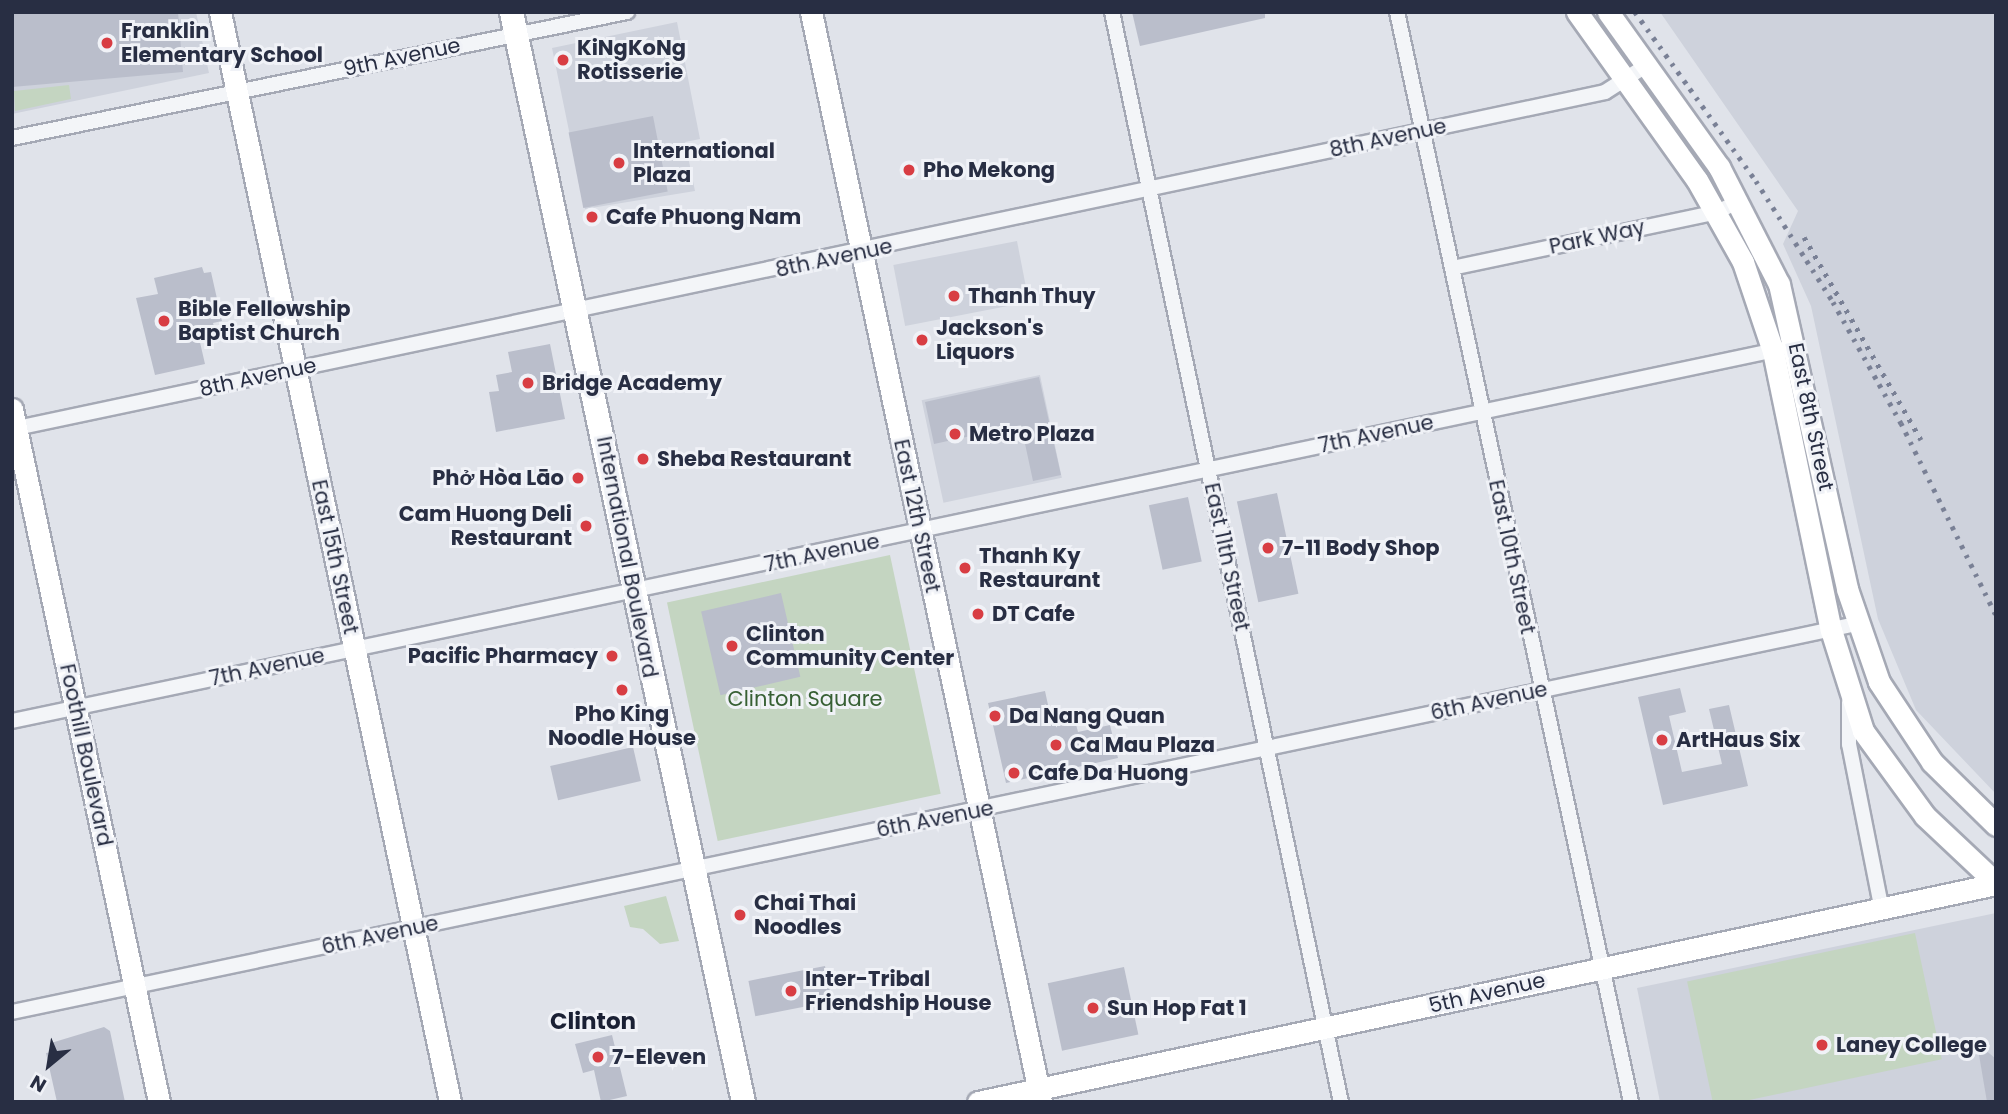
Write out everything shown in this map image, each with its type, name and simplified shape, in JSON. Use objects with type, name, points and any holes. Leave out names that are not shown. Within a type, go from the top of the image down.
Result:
[{"type":"main road","name":"East 15th Street","points":[[220,12],[450,1102]]},
{"type":"main road","name":"East 12th Street","points":[[811,12],[1039,1096]]},
{"type":"main road","name":"East 8th Street","points":[[1577,12],[1717,212],[1743,262],[1773,351],[1831,630],[1849,697],[1863,731],[1899,786],[1996,884]]},
{"type":"main road","name":"East 8th Street","points":[[1608,12],[1740,201],[1779,284],[1857,624],[1879,682],[1912,737],[1996,825]]},
{"type":"main road","name":"International Boulevard","points":[[513,23],[578,312],[633,593],[744,1102]]},
{"type":"main road","name":"Foothill Boulevard","points":[[14,422],[159,1102]]},
{"type":"main road","name":"5th Avenue","points":[[978,1102],[1039,1096],[1602,968],[1996,884]]},
{"type":"street","name":"9th Avenue","points":[[12,138],[236,92],[513,23],[627,12]]},
{"type":"street","name":"East 11th Street","points":[[1112,12],[1341,1102]]},
{"type":"street","name":"East 10th Street","points":[[1397,12],[1540,690],[1631,1102]]},
{"type":"street","name":"8th Avenue","points":[[14,422],[295,370],[578,312],[1605,92],[1647,65]]},
{"type":"street","name":"Park Way","points":[[1452,268],[1717,212],[1740,201]]},
{"type":"street","name":"7th Avenue","points":[[12,721],[77,710],[354,649],[633,593],[1208,468],[1795,345]]},
{"type":"street","name":"6th Avenue","points":[[12,1012],[1857,624]]},
{"type":"street","name":"East 8th Street","points":[[1849,697],[1849,744],[1882,909]]},
{"type":"shaded area","name":"Franklin Elementary School","points":[[12,12],[196,12],[209,73],[12,114]]},
{"type":"shaded area","points":[[1660,12],[1996,12],[1996,794],[1916,710],[1878,619],[1811,306],[1783,244],[1798,211]]},
{"type":"shaded area","name":"International Plaza","points":[[677,22],[700,139],[685,142],[695,191],[585,209],[552,48]]},
{"type":"shaded area","points":[[1017,241],[1029,302],[905,326],[893,265]]},
{"type":"shaded area","name":"Metro Plaza","points":[[1040,375],[1062,478],[943,503],[922,400]]},
{"type":"shaded area","name":"Laney College","points":[[1996,913],[1996,1102],[1660,1102],[1637,988]]},
{"type":"green space","points":[[69,85],[71,99],[15,111],[14,91]]},
{"type":"green space","name":"Clinton Square","points":[[890,555],[941,794],[718,841],[667,602]]},
{"type":"green space","points":[[666,896],[679,941],[660,944],[643,929],[630,927],[624,906]]},
{"type":"green space","points":[[1915,933],[1942,1059],[1740,1102],[1713,1102],[1687,981]]},
{"type":"building","name":"Franklin Elementary School","points":[[12,12],[178,12],[183,72],[12,87]]},
{"type":"building","points":[[1132,12],[1265,12],[1265,18],[1140,46]]},
{"type":"building","name":"International Plaza","points":[[653,116],[668,192],[583,208],[569,132]]},
{"type":"building","name":"Bible Fellowship Baptist Church","points":[[202,267],[204,273],[211,272],[222,321],[213,323],[216,334],[199,338],[205,364],[155,375],[136,298],[158,294],[154,278]]},
{"type":"building","name":"Bridge Academy","points":[[550,344],[565,419],[496,432],[489,392],[499,391],[496,375],[512,372],[508,352]]},
{"type":"building","name":"Metro Plaza","points":[[1039,377],[1061,475],[1033,481],[1021,425],[934,444],[925,402]]},
{"type":"building","name":"7-11 Body Shop","points":[[1277,493],[1298,594],[1258,602],[1237,502]]},
{"type":"building","points":[[1188,497],[1202,562],[1163,570],[1149,505]]},
{"type":"building","name":"Clinton Community Center","points":[[781,593],[800,677],[720,695],[701,611]]},
{"type":"building","name":"ArtHaus Six","points":[[1680,688],[1686,712],[1669,716],[1682,772],[1722,764],[1709,709],[1729,705],[1748,786],[1663,805],[1638,697]]},
{"type":"building","name":"Ca Mau Plaza","points":[[1045,691],[1050,714],[1072,709],[1078,732],[1110,725],[1118,758],[1006,783],[988,703]]},
{"type":"building","points":[[633,747],[641,781],[558,800],[550,766]]},
{"type":"building","name":"Inter-Tribal Friendship House","points":[[825,966],[832,1001],[755,1016],[748,981]]},
{"type":"building","name":"Sun Hop Fat 1","points":[[1124,967],[1138,1034],[1062,1051],[1048,983]]},
{"type":"building","points":[[104,1027],[110,1031],[125,1102],[57,1102],[46,1053],[53,1052],[51,1043]]},
{"type":"building","name":"7-Eleven","points":[[612,1035],[627,1096],[601,1102],[594,1070],[583,1073],[575,1044]]},
{"type":"building","points":[[1977,1043],[1996,1059],[1996,1102],[1987,1102]]},
{"type":"railway","points":[[1635,12],[1756,181],[1833,302],[1901,423],[1996,615]]},
{"type":"railway","points":[[1804,237],[1921,440]]},
{"type":"place","name":"Franklin Elementary School","points":[[107,43]]},
{"type":"place","name":"KiNgKoNg Rotisserie","points":[[563,60]]},
{"type":"place","name":"International Plaza","points":[[619,163]]},
{"type":"place","name":"Pho Mekong","points":[[909,170]]},
{"type":"place","name":"Cafe Phuong Nam","points":[[592,217]]},
{"type":"place","name":"Thanh Thuy","points":[[954,296]]},
{"type":"place","name":"Bible Fellowship Baptist Church","points":[[164,321]]},
{"type":"place","name":"Jackson's Liquors","points":[[922,340]]},
{"type":"place","name":"Bridge Academy","points":[[528,383]]},
{"type":"place","name":"Metro Plaza","points":[[955,434]]},
{"type":"place","name":"Sheba Restaurant","points":[[643,459]]},
{"type":"place","name":"Phở Hòa Lāo","points":[[578,478]]},
{"type":"place","name":"Cam Huong Deli Restaurant","points":[[586,526]]},
{"type":"place","name":"7-11 Body Shop","points":[[1268,548]]},
{"type":"place","name":"Thanh Ky Restaurant","points":[[965,568]]},
{"type":"place","name":"DT Cafe","points":[[978,614]]},
{"type":"place","name":"Clinton Community Center","points":[[732,646]]},
{"type":"place","name":"Pacific Pharmacy","points":[[612,656]]},
{"type":"place","name":"Pho King Noodle House","points":[[622,690]]},
{"type":"place","name":"Da Nang Quan","points":[[995,716]]},
{"type":"place","name":"ArtHaus Six","points":[[1662,740]]},
{"type":"place","name":"Ca Mau Plaza","points":[[1056,745]]},
{"type":"place","name":"Cafe Da Huong","points":[[1014,773]]},
{"type":"place","name":"Chai Thai Noodles","points":[[740,915]]},
{"type":"place","name":"Inter-Tribal Friendship House","points":[[791,991]]},
{"type":"place","name":"Sun Hop Fat 1","points":[[1093,1008]]},
{"type":"place","name":"Laney College","points":[[1822,1045]]},
{"type":"place","name":"7-Eleven","points":[[598,1057]]},
{"type":"district","name":"Clinton","points":[[593,1021]]}]
